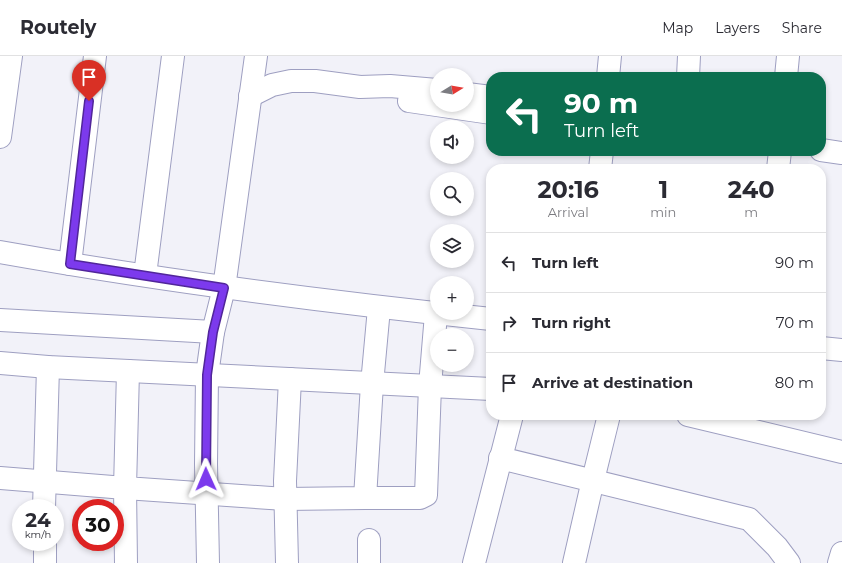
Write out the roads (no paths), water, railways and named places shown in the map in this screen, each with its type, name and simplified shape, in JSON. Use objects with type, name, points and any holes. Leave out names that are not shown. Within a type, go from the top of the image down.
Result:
[{"type":"street","points":[[0,136],[11,56]]},
{"type":"street","points":[[70,264],[95,56]]},
{"type":"street","points":[[145,275],[173,56]]},
{"type":"street","points":[[208,563],[207,375],[213,332],[224,288],[256,56]]},
{"type":"street","points":[[608,72],[610,56]]},
{"type":"street","points":[[688,72],[689,56]]},
{"type":"street","points":[[786,72],[788,56]]},
{"type":"street","points":[[250,96],[272,85],[291,81],[315,81],[360,87],[390,86],[430,89]]},
{"type":"street","points":[[360,87],[382,97],[486,112]]},
{"type":"street","points":[[474,95],[486,96]]},
{"type":"street","points":[[826,151],[842,153]]},
{"type":"street","points":[[0,252],[224,288],[430,313]]},
{"type":"street","points":[[365,498],[372,384],[379,308]]},
{"type":"street","points":[[474,318],[486,319]]},
{"type":"street","points":[[0,320],[213,332]]},
{"type":"street","points":[[0,478],[285,499],[420,498],[426,495],[430,386],[436,320]]},
{"type":"street","points":[[826,348],[842,350]]},
{"type":"street","points":[[0,363],[48,367],[486,389]]},
{"type":"street","points":[[44,499],[48,367]]},
{"type":"street","points":[[126,563],[125,488],[128,371]]},
{"type":"street","points":[[287,563],[285,499],[290,379]]},
{"type":"street","points":[[474,563],[511,420]]},
{"type":"street","points":[[574,563],[608,420]]},
{"type":"street","points":[[709,420],[842,452]]},
{"type":"street","points":[[500,458],[749,519],[777,547],[789,563]]},
{"type":"street","points":[[369,540],[369,563]]},
{"type":"street","points":[[44,551],[45,563]]},
{"type":"street","points":[[839,563],[842,553]]}]
